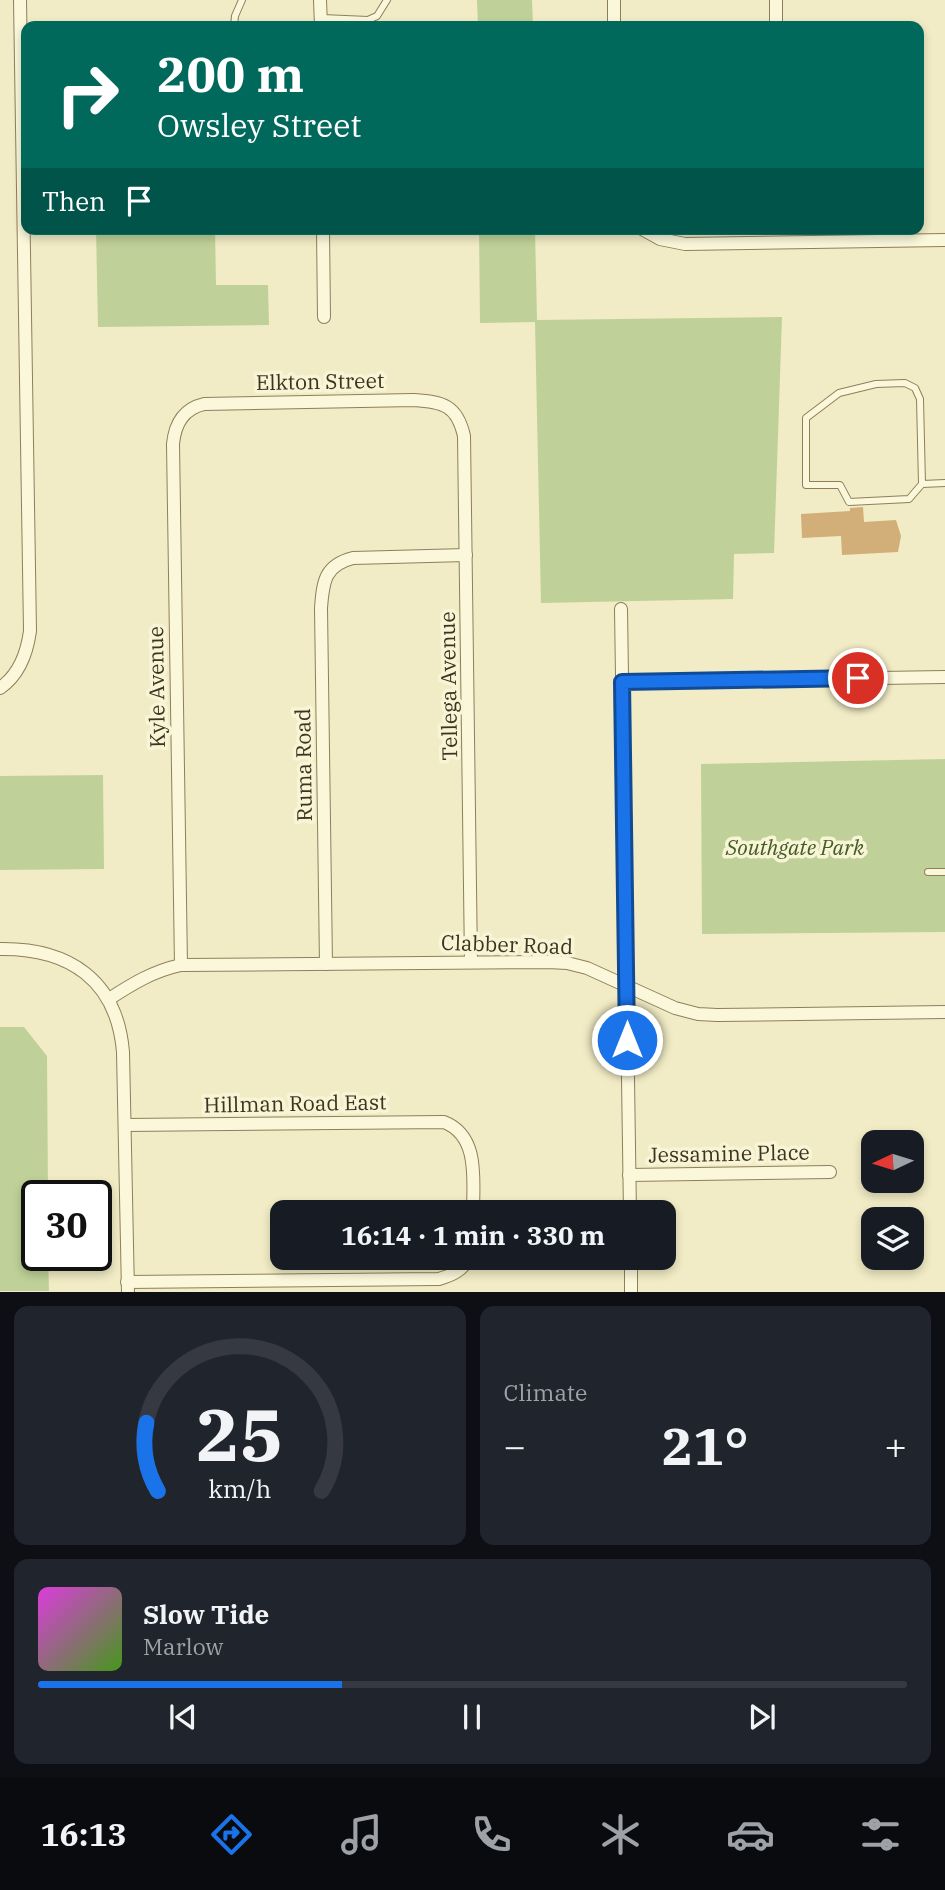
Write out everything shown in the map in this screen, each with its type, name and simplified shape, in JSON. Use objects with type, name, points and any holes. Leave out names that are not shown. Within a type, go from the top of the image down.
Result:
[{"type":"street","points":[[20,0],[21,63]]},
{"type":"street","points":[[320,0],[321,21]]},
{"type":"street","points":[[614,0],[614,21]]},
{"type":"street","points":[[776,0],[776,21]]},
{"type":"street","points":[[3,686],[23,660],[30,631],[24,235]]},
{"type":"street","points":[[323,235],[324,317]]},
{"type":"street","points":[[653,235],[676,243],[780,236],[945,240]]},
{"type":"street","name":"Elkton Street","points":[[186,412],[198,405],[211,403],[414,400],[435,402],[453,411]]},
{"type":"street","name":"Tellega Avenue","points":[[453,411],[459,419],[464,436],[471,962]]},
{"type":"street","name":"Kyle Avenue","points":[[181,965],[173,444],[176,427],[186,412]]},
{"type":"street","name":"Ruma Road","points":[[326,964],[321,608],[323,586],[332,568],[346,559],[466,555]]},
{"type":"street","points":[[621,609],[630,1200]]},
{"type":"street","points":[[622,682],[945,677]]},
{"type":"street","points":[[0,949],[36,951],[70,962],[109,999],[115,1013],[122,1038],[127,1287],[439,1279],[458,1270]]},
{"type":"street","name":"Clabber Road","points":[[109,999],[140,978],[181,965],[548,962],[587,968],[675,1009],[698,1014],[945,1012]]},
{"type":"street","name":"Hillman Road East","points":[[125,1125],[444,1122],[454,1126],[469,1146],[473,1200]]},
{"type":"street","name":"Jessamine Place","points":[[629,1175],[830,1172]]},
{"type":"street","points":[[631,1270],[631,1292]]},
{"type":"lane","points":[[234,21],[242,0]]},
{"type":"lane","points":[[337,21],[377,16],[387,0]]},
{"type":"lane","points":[[922,484],[920,399],[915,388],[905,383],[876,384],[839,393],[806,418],[806,485],[840,485],[849,502],[909,499],[922,484],[945,483]]},
{"type":"lane","points":[[928,873],[945,872]]},
{"type":"green space","points":[[477,0],[532,0],[533,21],[478,21]]},
{"type":"green space","points":[[96,235],[215,235],[216,285],[268,285],[269,325],[98,327]]},
{"type":"green space","points":[[479,235],[535,235],[537,320],[782,317],[774,553],[734,554],[733,599],[541,603],[535,322],[480,323]]},
{"type":"green space","name":"Southgate Park","points":[[945,759],[945,932],[702,934],[701,764]]},
{"type":"green space","points":[[103,775],[104,869],[0,870],[0,776]]},
{"type":"green space","points":[[0,1027],[24,1027],[47,1056],[48,1180],[21,1180],[21,1271],[48,1271],[49,1291],[0,1291]]},
{"type":"building","points":[[863,507],[864,522],[896,520],[901,536],[898,552],[842,555],[841,536],[802,538],[801,514],[850,511],[850,508]]},
{"type":"route","points":[[627,1040],[622,682],[858,678]]}]
